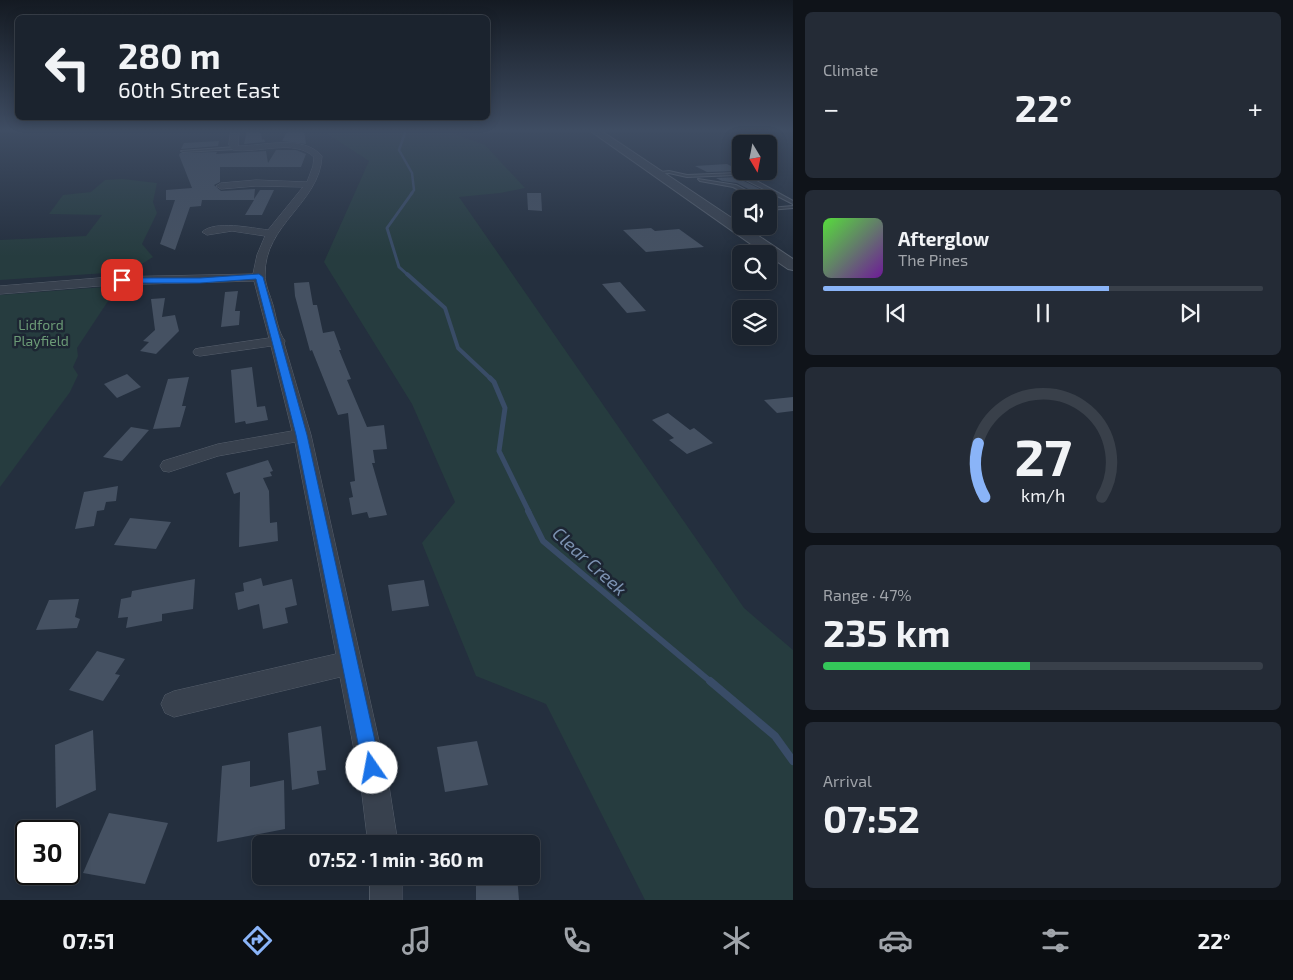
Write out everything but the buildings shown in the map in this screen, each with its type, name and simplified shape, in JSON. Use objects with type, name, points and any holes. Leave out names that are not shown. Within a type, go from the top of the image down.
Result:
[{"type":"street","points":[[315,172],[310,185],[272,234],[262,257],[259,277],[278,341],[302,435],[375,786],[382,835]]},
{"type":"street","points":[[654,172],[732,221]]},
{"type":"street","points":[[221,186],[256,183],[310,185]]},
{"type":"street","points":[[207,232],[232,228],[272,234]]},
{"type":"street","points":[[751,235],[793,266]]},
{"type":"street","points":[[0,290],[111,281],[259,277]]},
{"type":"street","points":[[200,352],[278,341]]},
{"type":"street","points":[[169,466],[225,447],[302,435]]},
{"type":"street","points":[[174,704],[350,663]]},
{"type":"street","points":[[386,885],[386,900]]},
{"type":"lane","points":[[654,172],[669,172],[734,186],[742,190]]},
{"type":"lane","points":[[688,176],[737,174],[793,203]]},
{"type":"lane","points":[[779,208],[793,207]]},
{"type":"green space","points":[[364,172],[510,172],[525,188],[500,193],[459,197],[744,608],[793,650],[793,900],[645,900],[546,704],[476,676],[422,543],[455,502],[412,404],[324,262]]},
{"type":"green space","points":[[123,179],[157,183],[153,202],[157,213],[142,244],[153,257],[137,267],[122,272],[0,280],[0,240],[86,236],[102,215],[49,214],[63,195],[91,192],[105,180]]},
{"type":"green space","name":"Lidford Playfield","points":[[118,286],[77,348],[78,356],[73,367],[78,375],[70,392],[0,487],[0,295]]},
{"type":"waterway","name":"Clear Creek","points":[[411,172],[414,190],[411,194]]},
{"type":"waterway","name":"Clear Creek","points":[[408,275],[399,267],[387,228],[412,193]]},
{"type":"waterway","name":"Clear Creek","points":[[407,274],[445,308],[458,348],[491,379]]},
{"type":"waterway","name":"Clear Creek","points":[[491,379],[505,408],[499,451],[529,512]]},
{"type":"waterway","name":"Clear Creek","points":[[528,511],[543,541],[711,682]]},
{"type":"waterway","name":"Clear Creek","points":[[710,681],[775,736],[793,761]]},
{"type":"route","points":[[122,280],[173,281],[259,277],[278,341],[302,435],[372,768]]}]
